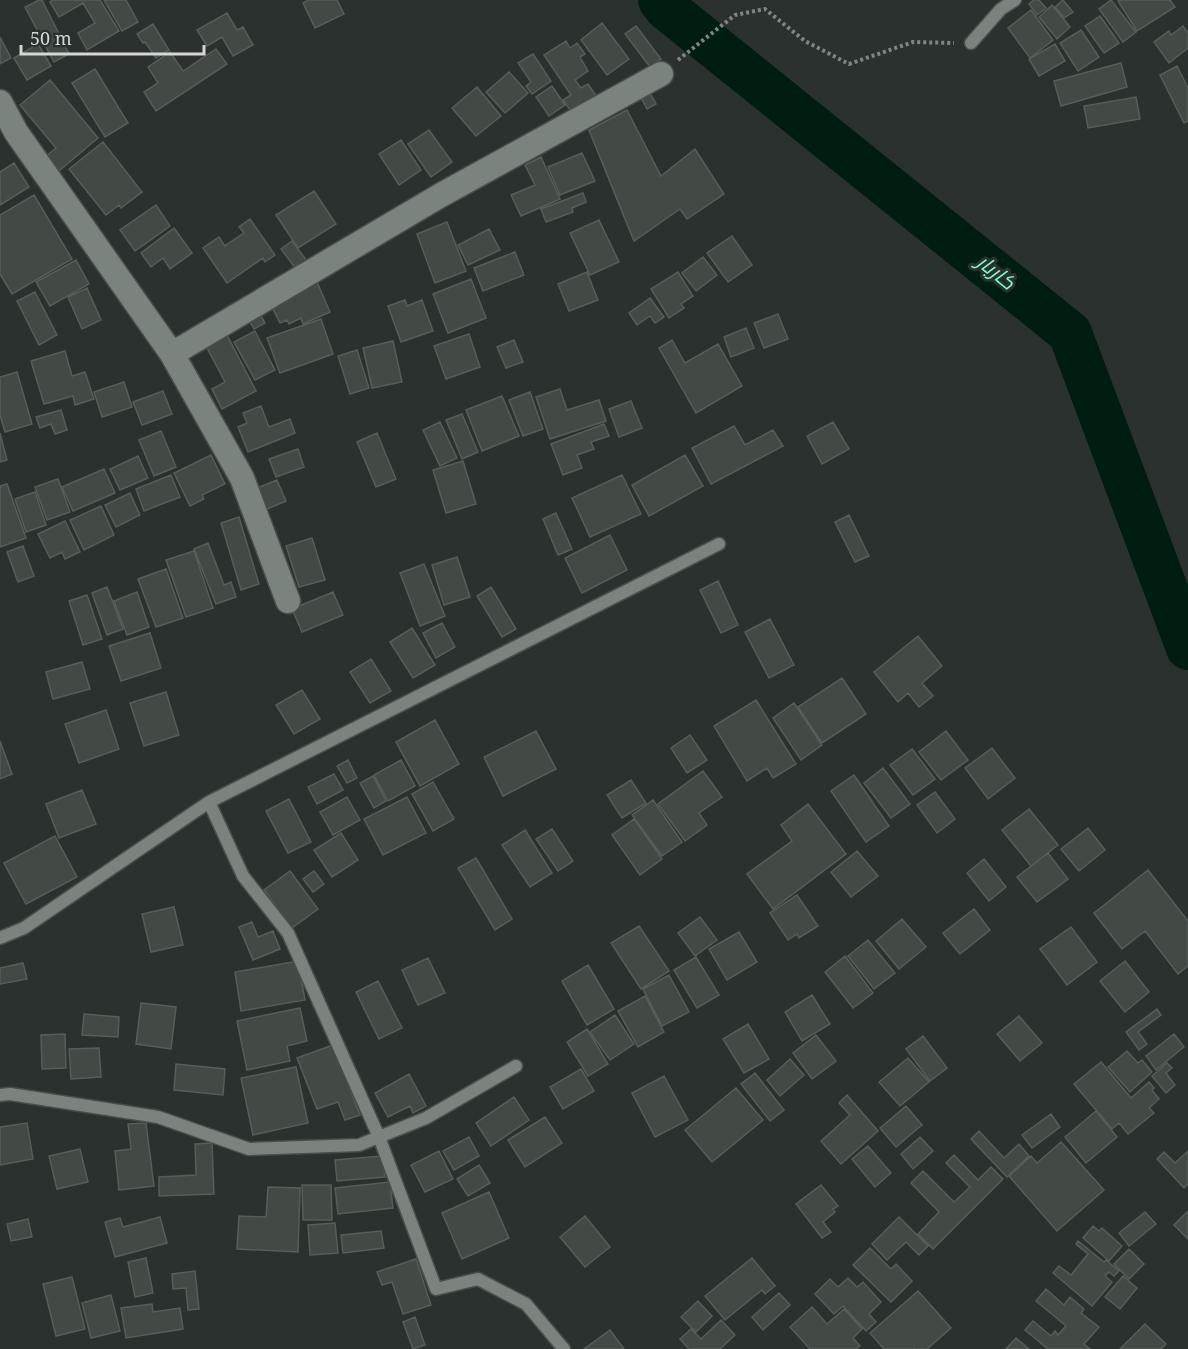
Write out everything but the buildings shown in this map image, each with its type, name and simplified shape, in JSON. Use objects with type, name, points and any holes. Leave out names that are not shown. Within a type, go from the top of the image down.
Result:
[{"type":"street","points":[[172,354],[441,195],[661,74]]},
{"type":"street","points":[[0,102],[16,132],[172,354],[242,478],[288,601]]},
{"type":"lane","points":[[971,43],[1001,9],[1015,0]]},
{"type":"lane","points":[[0,939],[24,928],[209,801],[719,544]]},
{"type":"lane","points":[[209,801],[243,876],[288,933],[379,1137],[436,1289],[478,1279],[526,1304],[564,1349]]},
{"type":"lane","points":[[0,1095],[10,1094],[158,1117],[249,1149],[359,1145],[426,1118],[516,1066]]},
{"type":"path","points":[[661,74],[735,15],[765,9],[805,41],[849,64],[913,42],[971,43]]},
{"type":"waterway","name":"کاربار","points":[[660,0],[666,8],[1070,333],[1188,648]]}]
